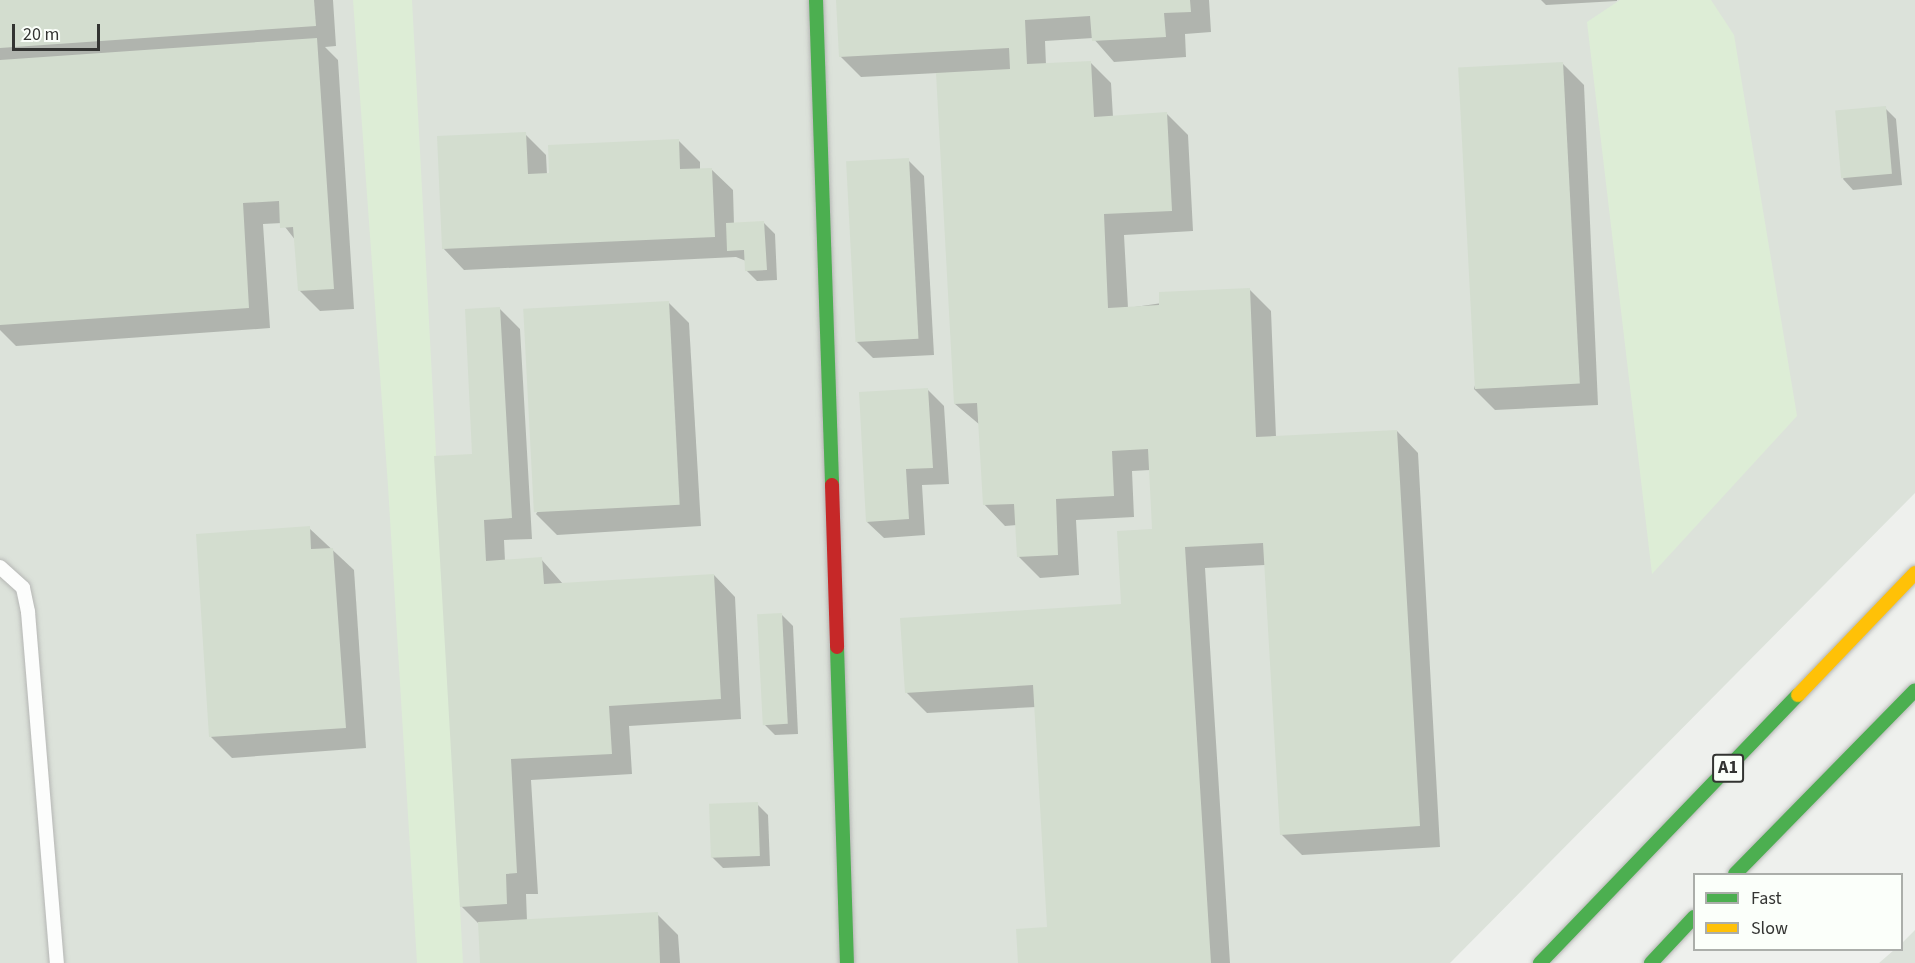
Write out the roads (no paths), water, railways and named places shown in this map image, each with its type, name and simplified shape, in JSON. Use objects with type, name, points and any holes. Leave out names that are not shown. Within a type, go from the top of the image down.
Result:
[{"type":"main road","points":[[816,0],[847,963]]},
{"type":"main road","name":"A1","points":[[1540,963],[1915,573]]},
{"type":"main road","points":[[1736,873],[1915,690]]},
{"type":"main road","points":[[1651,963],[1693,919]]},
{"type":"lane","points":[[0,567],[23,588],[28,612],[57,963]]}]
